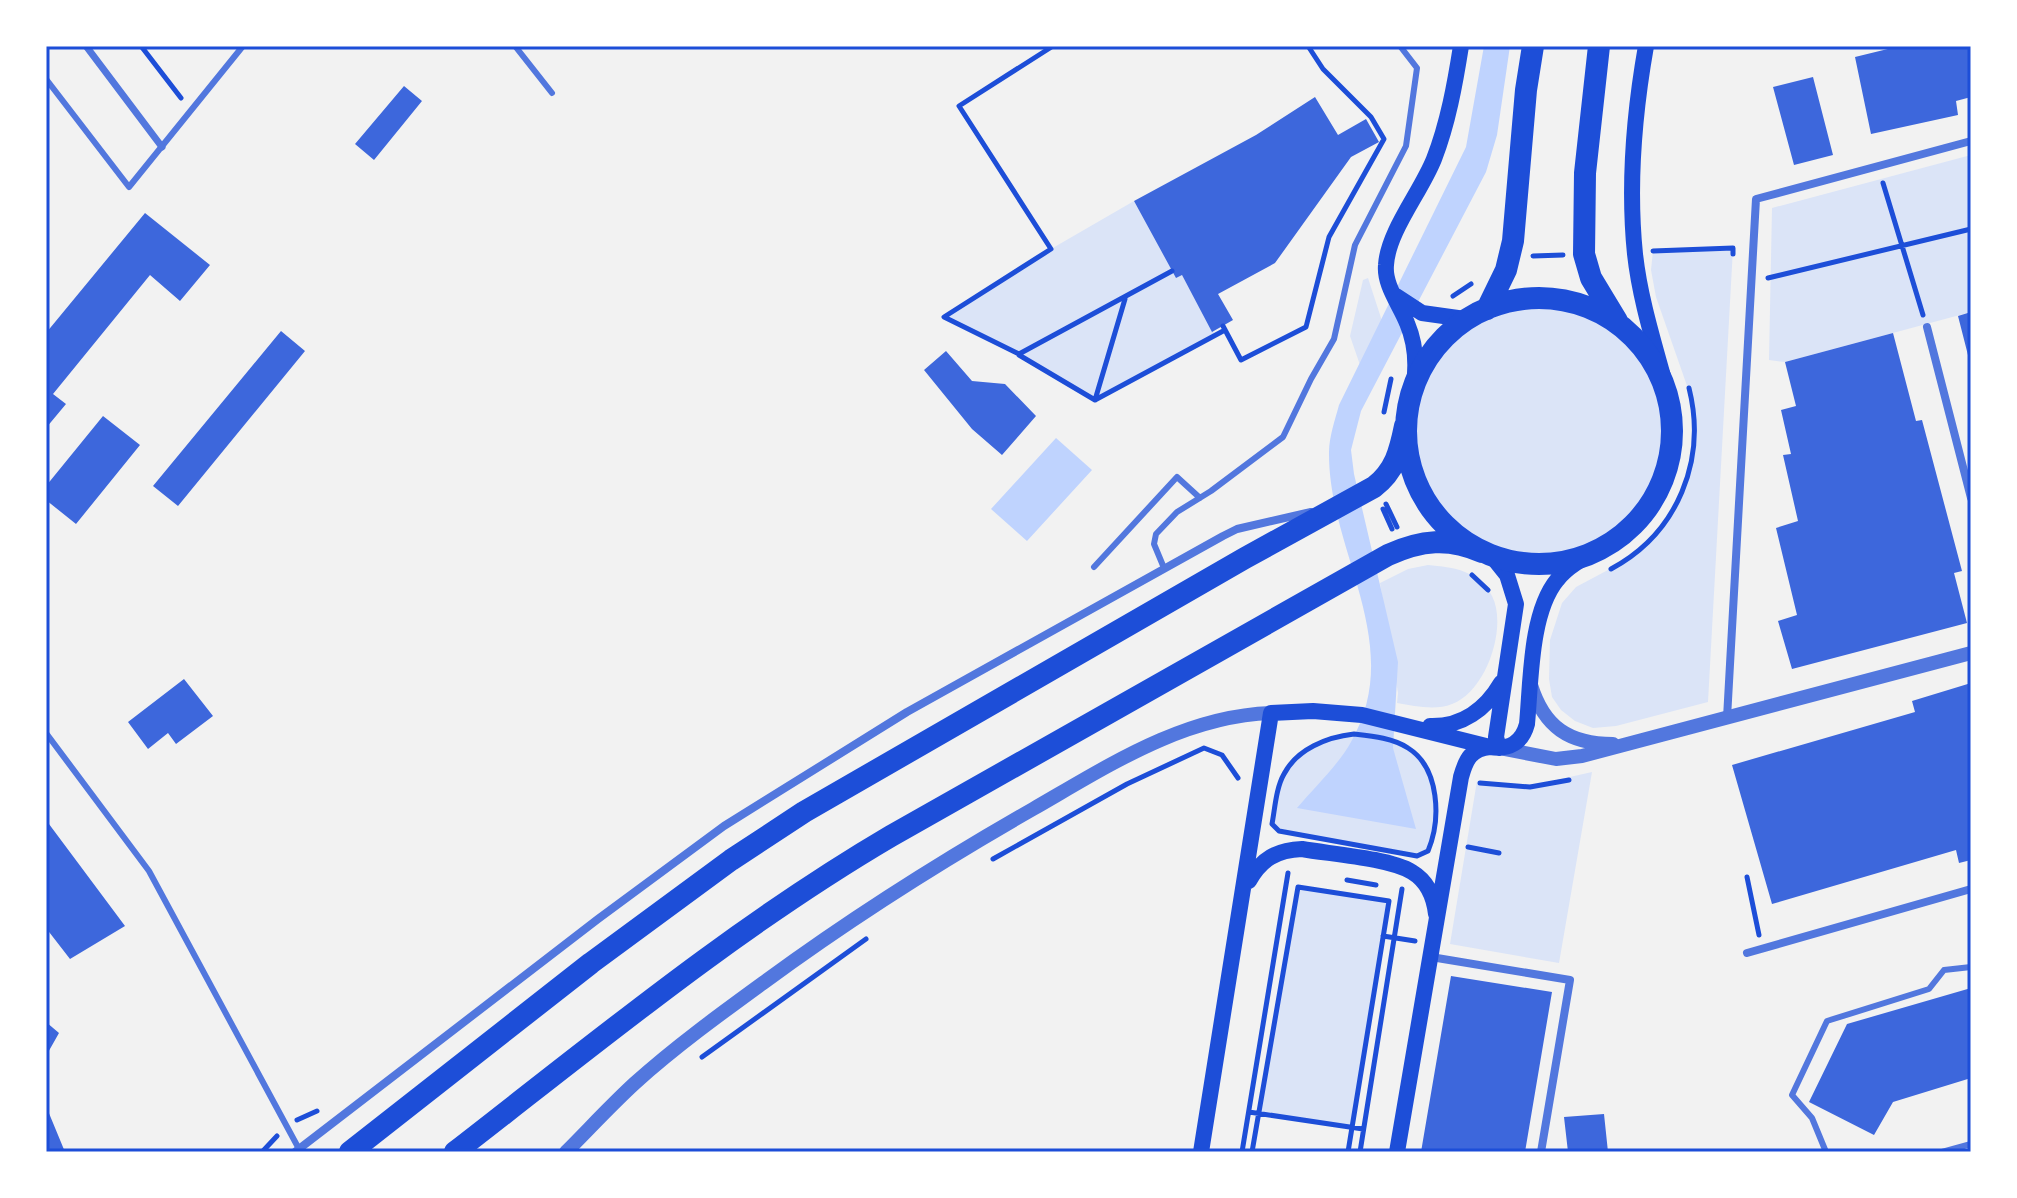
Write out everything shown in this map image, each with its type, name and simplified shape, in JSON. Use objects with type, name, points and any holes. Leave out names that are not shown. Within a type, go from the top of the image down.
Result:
[{"type":"highway","points":[[1487,309],[1506,270],[1511,249],[1533,46]]},
{"type":"highway","points":[[1599,46],[1585,173],[1584,254],[1595,284],[1623,328]]},
{"type":"highway","points":[[350,1152],[591,963],[731,860],[804,812],[1383,480],[1395,463],[1414,383],[1439,342],[1465,319],[1515,300],[1563,300],[1601,313],[1623,328],[1677,387],[1673,439],[1668,468],[1660,489],[1638,521],[1611,543],[1574,560],[1535,564],[1487,554],[1447,541],[1425,542],[1402,549],[833,870],[734,937],[455,1152]]},
{"type":"highway","points":[[1405,426],[1409,464],[1423,499],[1446,526],[1487,554]]},
{"type":"main road","points":[[1414,383],[1416,359],[1413,340],[1386,275],[1388,256],[1438,147],[1461,46]]},
{"type":"main road","points":[[1646,46],[1639,86],[1633,174],[1635,252],[1643,297],[1677,387]]},
{"type":"main road","points":[[1394,294],[1422,313],[1465,319]]},
{"type":"main road","points":[[1397,1152],[1464,766],[1475,750],[1515,744],[1525,732],[1537,636],[1546,597],[1562,574],[1597,551]]},
{"type":"main road","points":[[1487,554],[1511,584],[1516,604],[1495,748]]},
{"type":"main road","points":[[1412,726],[1438,727],[1471,716],[1494,696],[1508,665]]},
{"type":"main road","points":[[1201,1152],[1271,713],[1343,712],[1495,748]]},
{"type":"main road","points":[[1245,888],[1256,867],[1265,859],[1288,850],[1302,849],[1412,872],[1428,888],[1437,919]]},
{"type":"street","points":[[86,46],[162,147]]},
{"type":"street","points":[[1727,718],[1756,199],[1971,141]]},
{"type":"street","points":[[1927,327],[1971,498]]},
{"type":"street","points":[[297,1151],[724,826],[907,712],[1237,529],[1343,504]]},
{"type":"street","points":[[1495,748],[1569,759],[1971,653]]},
{"type":"street","points":[[1531,685],[1544,718],[1556,728],[1583,741],[1633,743]]},
{"type":"street","points":[[566,1152],[613,1104],[683,1042],[810,949],[910,882],[1068,789],[1177,733],[1227,717],[1271,713]]},
{"type":"street","points":[[1747,953],[1971,889]]},
{"type":"street","points":[[1431,957],[1570,980],[1541,1152]]},
{"type":"lane","points":[[46,79],[129,187],[243,46]]},
{"type":"lane","points":[[515,46],[552,93]]},
{"type":"lane","points":[[1164,568],[1154,544],[1156,534],[1177,512],[1283,437],[1334,339],[1355,245],[1406,146],[1417,68],[1400,46]]},
{"type":"lane","points":[[1094,567],[1177,477],[1200,498]]},
{"type":"lane","points":[[46,733],[149,871],[297,1151]]},
{"type":"lane","points":[[1826,1152],[1812,1118],[1792,1095],[1827,1021],[1929,989],[1944,970],[1971,967]]},
{"type":"lane","points":[[1942,1152],[1971,1144]]},
{"type":"path","points":[[141,46],[191,111]]},
{"type":"path","points":[[1053,46],[959,106],[1051,249],[944,317],[1019,354],[1095,400]]},
{"type":"path","points":[[1095,400],[1224,328],[1241,360],[1306,327],[1329,237],[1384,139],[1371,117],[1323,69],[1308,46]]},
{"type":"path","points":[[1878,166],[1927,327]]},
{"type":"path","points":[[1752,282],[1971,229]]},
{"type":"path","points":[[1649,240],[1650,261]]},
{"type":"path","points":[[1019,354],[1172,271]]},
{"type":"path","points":[[1095,400],[1126,298]]},
{"type":"path","points":[[1606,572],[1631,557],[1655,536],[1680,498],[1689,475],[1695,422],[1677,387]]},
{"type":"path","points":[[1371,488],[1402,549]]},
{"type":"path","points":[[1461,569],[1483,584],[1493,598]]},
{"type":"path","points":[[1471,572],[1490,589],[1498,617],[1515,621]]},
{"type":"path","points":[[1354,734],[1321,741],[1301,754],[1284,773],[1272,824],[1279,831],[1417,856],[1428,851],[1438,810],[1435,792],[1420,758],[1394,741]]},
{"type":"path","points":[[981,866],[1127,784],[1204,748],[1222,755],[1242,787],[1277,793]]},
{"type":"path","points":[[1476,795],[1477,781],[1530,786],[1578,777]]},
{"type":"path","points":[[1465,861],[1470,834]]},
{"type":"path","points":[[1467,847],[1499,853]]},
{"type":"path","points":[[1242,1152],[1288,870]]},
{"type":"path","points":[[1252,1152],[1298,887],[1389,901],[1348,1152]]},
{"type":"path","points":[[1360,1152],[1402,889]]},
{"type":"path","points":[[694,1062],[874,933]]},
{"type":"path","points":[[1249,1112],[1363,1129]]},
{"type":"shaded area","points":[[1971,155],[1971,312],[1785,362],[1769,360],[1772,208]]},
{"type":"shaded area","points":[[1134,201],[1176,277],[1182,275],[1215,335],[1095,400],[1019,354],[944,317],[1051,249]]},
{"type":"shaded area","points":[[1733,248],[1708,702],[1616,726],[1593,728],[1575,721],[1561,710],[1552,697],[1550,640],[1562,603],[1576,587],[1638,552],[1671,514],[1693,459],[1693,403],[1656,297],[1651,270],[1653,251]]},
{"type":"shaded area","points":[[1368,278],[1382,321],[1360,365],[1350,336],[1363,280]]},
{"type":"shaded area","points":[[1526,298],[1552,298],[1578,303],[1602,313],[1624,328],[1642,346],[1657,368],[1667,392],[1672,431],[1667,470],[1657,494],[1642,516],[1624,534],[1602,549],[1578,559],[1552,564],[1526,564],[1500,559],[1476,549],[1454,534],[1436,516],[1421,494],[1411,470],[1406,444],[1406,418],[1411,392],[1421,368],[1436,346],[1454,328],[1476,313],[1500,303]]},
{"type":"shaded area","points":[[1428,565],[1456,569],[1473,576],[1487,588],[1496,609],[1495,641],[1484,673],[1464,697],[1439,707],[1397,703],[1380,583],[1408,569]]},
{"type":"shaded area","points":[[1354,734],[1394,741],[1420,758],[1430,777],[1438,810],[1428,851],[1417,856],[1279,831],[1272,824],[1284,774],[1297,757],[1314,746]]},
{"type":"shaded area","points":[[1592,772],[1559,963],[1450,944],[1477,781],[1530,786]]},
{"type":"shaded area","points":[[1298,887],[1389,901],[1352,1127],[1258,1114]]},
{"type":"water","points":[[1484,46],[1510,46],[1497,135],[1486,172],[1361,411],[1351,450],[1398,662],[1393,748],[1416,829],[1297,808],[1351,742],[1366,705],[1371,669],[1361,597],[1332,489],[1329,452],[1332,428],[1339,405],[1466,147]]},
{"type":"water","points":[[1056,438],[1092,470],[1027,541],[991,509]]},
{"type":"building","points":[[1900,46],[1971,46],[1971,97],[1956,101],[1958,115],[1871,134],[1855,57]]},
{"type":"building","points":[[1813,77],[1833,155],[1794,165],[1773,87]]},
{"type":"building","points":[[404,86],[422,101],[374,160],[355,144]]},
{"type":"building","points":[[1315,97],[1338,135],[1366,119],[1379,142],[1351,157],[1275,263],[1218,294],[1233,320],[1212,332],[1182,275],[1176,278],[1134,201],[1256,135]]},
{"type":"building","points":[[145,213],[210,265],[180,301],[150,275],[53,394],[66,404],[46,428],[46,333]]},
{"type":"building","points":[[1971,312],[1971,363],[1970,363],[1958,316]]},
{"type":"building","points":[[281,331],[305,351],[178,506],[153,486]]},
{"type":"building","points":[[1893,333],[1916,421],[1922,420],[1962,571],[1954,573],[1967,623],[1792,669],[1778,621],[1797,615],[1776,528],[1798,521],[1783,455],[1791,454],[1781,410],[1796,406],[1785,362]]},
{"type":"building","points":[[946,351],[972,381],[1005,384],[1036,416],[1002,455],[972,429],[924,370]]},
{"type":"building","points":[[103,416],[140,445],[76,524],[46,500],[46,486]]},
{"type":"building","points":[[184,679],[213,716],[176,744],[168,733],[148,749],[128,722]]},
{"type":"building","points":[[1971,683],[1971,860],[1959,863],[1956,850],[1772,904],[1732,765],[1915,712],[1912,701]]},
{"type":"building","points":[[46,820],[125,926],[70,959],[46,928]]},
{"type":"building","points":[[1451,976],[1552,992],[1525,1152],[1421,1152]]},
{"type":"building","points":[[1971,988],[1971,1078],[1893,1102],[1874,1135],[1809,1102],[1847,1024]]},
{"type":"building","points":[[46,1022],[59,1033],[46,1056]]},
{"type":"building","points":[[46,1106],[65,1152],[46,1152]]},
{"type":"building","points":[[1604,1114],[1608,1152],[1568,1152],[1564,1117]]}]
